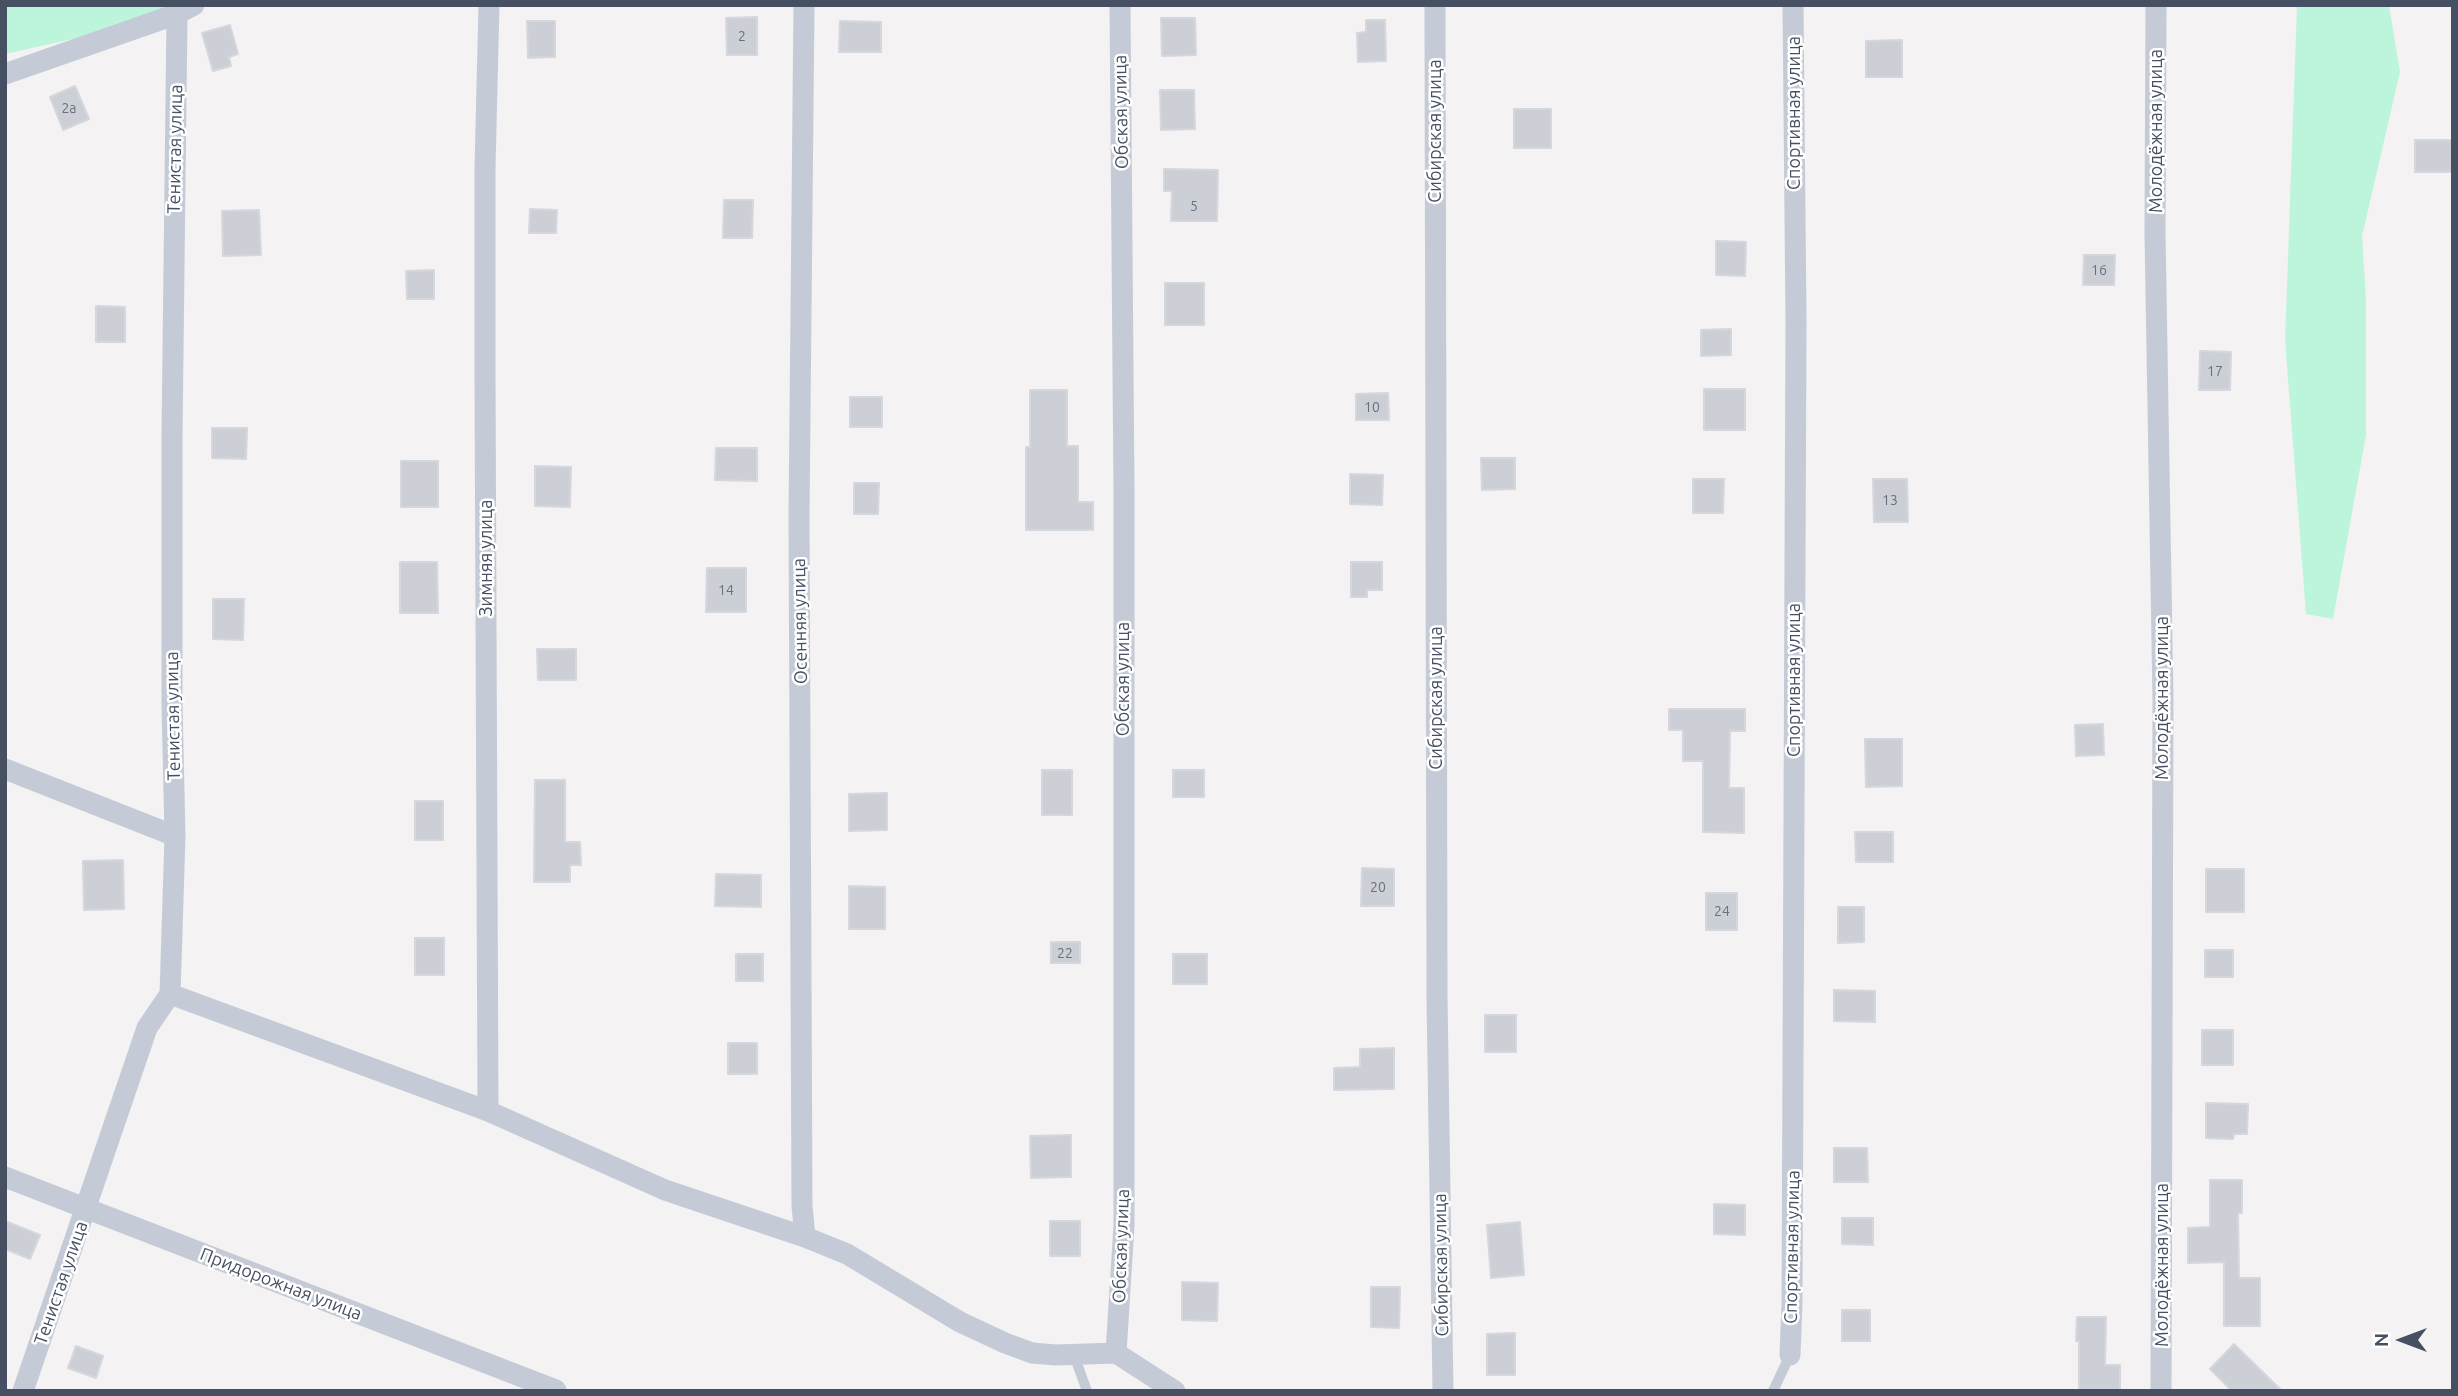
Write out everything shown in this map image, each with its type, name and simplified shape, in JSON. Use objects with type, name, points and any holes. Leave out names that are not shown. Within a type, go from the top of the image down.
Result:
[{"type":"street","name":"Зимняя улица","points":[[488,1111],[485,291],[489,5]]},
{"type":"street","name":"Осенняя улица","points":[[804,5],[799,516],[802,1206],[805,1237]]},
{"type":"street","name":"Обская улица","points":[[1116,1353],[1124,1225],[1124,476],[1119,5]]},
{"type":"street","name":"Сибирская улица","points":[[1434,5],[1437,943],[1443,1391]]},
{"type":"street","name":"Спортивная улица","points":[[1790,1355],[1793,1304],[1796,321],[1793,5]]},
{"type":"street","name":"Молодёжная улица","points":[[2156,5],[2155,234],[2163,700],[2161,1391]]},
{"type":"street","points":[[5,74],[185,10]]},
{"type":"street","name":"Тенистая улица","points":[[23,1391],[147,1028],[170,993],[175,836],[172,449],[185,10]]},
{"type":"street","points":[[5,769],[175,836]]},
{"type":"street","points":[[170,993],[488,1111],[665,1190],[805,1237],[847,1254],[960,1322],[1005,1343],[1032,1353],[1116,1353],[1175,1391]]},
{"type":"street","name":"Придорожная улица","points":[[5,1177],[556,1390]]},
{"type":"lane","points":[[1074,1355],[1087,1391]]},
{"type":"lane","points":[[1773,1391],[1790,1355]]},
{"type":"green space","points":[[5,5],[189,5],[154,21],[5,54]]},
{"type":"green space","points":[[2297,5],[2389,5],[2400,72],[2362,236],[2366,299],[2366,435],[2333,619],[2306,614],[2285,340]]},
{"type":"building","points":[[757,17],[757,55],[727,55],[726,18]]},
{"type":"building","points":[[1161,18],[1195,18],[1196,55],[1162,56]]},
{"type":"building","points":[[1366,20],[1385,20],[1386,61],[1358,62],[1357,33],[1366,32]]},
{"type":"building","points":[[527,21],[555,21],[555,57],[528,58]]},
{"type":"building","points":[[840,21],[881,22],[881,52],[839,52]]},
{"type":"building","points":[[230,25],[238,54],[229,57],[231,66],[213,71],[202,33]]},
{"type":"building","points":[[1902,40],[1902,77],[1866,77],[1866,41]]},
{"type":"building","points":[[75,86],[89,119],[63,130],[50,97]]},
{"type":"building","points":[[1160,90],[1194,90],[1195,129],[1161,130]]},
{"type":"building","points":[[1514,109],[1551,109],[1551,148],[1514,148]]},
{"type":"building","points":[[2415,140],[2453,140],[2453,172],[2415,172]]},
{"type":"building","points":[[1164,169],[1218,170],[1217,221],[1171,221],[1172,191],[1164,191]]},
{"type":"building","points":[[724,200],[753,200],[752,238],[723,238]]},
{"type":"building","points":[[530,209],[557,210],[556,233],[529,233]]},
{"type":"building","points":[[259,210],[261,255],[223,256],[222,211]]},
{"type":"building","points":[[1716,241],[1746,242],[1745,276],[1716,275]]},
{"type":"building","points":[[2084,255],[2115,255],[2114,285],[2083,285]]},
{"type":"building","points":[[434,270],[434,299],[407,299],[406,271]]},
{"type":"building","points":[[1165,283],[1204,283],[1204,325],[1165,325]]},
{"type":"building","points":[[96,306],[125,307],[125,342],[96,342]]},
{"type":"building","points":[[1731,329],[1731,355],[1701,356],[1701,330]]},
{"type":"building","points":[[2200,351],[2231,352],[2230,390],[2199,390]]},
{"type":"building","points":[[1704,389],[1745,389],[1745,430],[1704,430]]},
{"type":"building","points":[[1030,390],[1067,390],[1067,446],[1078,446],[1078,502],[1093,502],[1093,530],[1026,530],[1026,447],[1030,447]]},
{"type":"building","points":[[1388,393],[1389,420],[1356,420],[1356,394]]},
{"type":"building","points":[[850,397],[882,397],[882,427],[850,427]]},
{"type":"building","points":[[212,428],[247,428],[246,459],[212,458]]},
{"type":"building","points":[[716,448],[757,448],[757,481],[715,480]]},
{"type":"building","points":[[1481,458],[1515,458],[1515,489],[1482,490]]},
{"type":"building","points":[[401,461],[438,461],[438,507],[401,507]]},
{"type":"building","points":[[535,466],[571,467],[570,507],[535,506]]},
{"type":"building","points":[[1350,474],[1383,475],[1382,505],[1350,504]]},
{"type":"building","points":[[1693,479],[1724,479],[1723,513],[1693,513]]},
{"type":"building","points":[[1873,479],[1907,479],[1908,522],[1874,522]]},
{"type":"building","points":[[854,483],[879,483],[878,514],[854,514]]},
{"type":"building","points":[[400,562],[437,562],[438,613],[400,613]]},
{"type":"building","points":[[1351,562],[1382,562],[1382,590],[1367,590],[1367,597],[1351,597]]},
{"type":"building","points":[[707,568],[746,568],[746,612],[706,612]]},
{"type":"building","points":[[213,599],[244,599],[243,640],[213,639]]},
{"type":"building","points":[[537,649],[576,649],[576,680],[538,680]]},
{"type":"building","points":[[1669,709],[1745,709],[1745,731],[1730,731],[1729,788],[1744,788],[1744,833],[1703,832],[1703,761],[1683,761],[1683,730],[1669,730]]},
{"type":"building","points":[[2103,724],[2104,755],[2076,756],[2075,725]]},
{"type":"building","points":[[1865,739],[1902,739],[1902,786],[1866,787]]},
{"type":"building","points":[[1042,770],[1072,770],[1072,815],[1042,815]]},
{"type":"building","points":[[1173,770],[1204,770],[1204,797],[1173,797]]},
{"type":"building","points":[[535,780],[565,780],[565,842],[580,842],[581,865],[570,865],[570,882],[534,882]]},
{"type":"building","points":[[887,793],[887,830],[849,831],[849,794]]},
{"type":"building","points":[[415,801],[443,801],[443,840],[415,840]]},
{"type":"building","points":[[1855,832],[1893,832],[1893,862],[1856,862]]},
{"type":"building","points":[[123,860],[124,909],[84,910],[83,861]]},
{"type":"building","points":[[1362,868],[1394,869],[1394,906],[1361,906]]},
{"type":"building","points":[[2206,869],[2244,869],[2244,912],[2206,912]]},
{"type":"building","points":[[716,874],[761,875],[761,907],[715,906]]},
{"type":"building","points":[[849,886],[885,887],[885,929],[849,929]]},
{"type":"building","points":[[1706,893],[1737,893],[1737,930],[1706,930]]},
{"type":"building","points":[[1838,907],[1864,907],[1864,942],[1838,943]]},
{"type":"building","points":[[415,938],[444,938],[444,975],[415,975]]},
{"type":"building","points":[[1051,942],[1080,942],[1080,963],[1051,963]]},
{"type":"building","points":[[2205,950],[2233,950],[2233,977],[2205,977]]},
{"type":"building","points":[[736,954],[763,954],[763,981],[736,981]]},
{"type":"building","points":[[1173,954],[1207,954],[1207,984],[1173,984]]},
{"type":"building","points":[[1834,990],[1875,991],[1875,1022],[1834,1021]]},
{"type":"building","points":[[1485,1015],[1516,1015],[1516,1052],[1485,1052]]},
{"type":"building","points":[[2202,1030],[2233,1030],[2233,1065],[2202,1065]]},
{"type":"building","points":[[728,1043],[757,1043],[757,1074],[728,1074]]},
{"type":"building","points":[[1394,1048],[1394,1089],[1334,1090],[1334,1068],[1360,1067],[1360,1049]]},
{"type":"building","points":[[2206,1103],[2248,1104],[2247,1134],[2234,1134],[2233,1139],[2206,1138]]},
{"type":"building","points":[[1071,1135],[1071,1177],[1031,1178],[1030,1136]]},
{"type":"building","points":[[1834,1148],[1867,1148],[1868,1182],[1834,1182]]},
{"type":"building","points":[[2210,1180],[2242,1180],[2242,1213],[2238,1213],[2239,1278],[2260,1278],[2260,1326],[2224,1326],[2224,1262],[2188,1263],[2188,1228],[2210,1227]]},
{"type":"building","points":[[1714,1204],[1745,1205],[1745,1235],[1714,1234]]},
{"type":"building","points":[[1842,1218],[1873,1218],[1873,1245],[1842,1244]]},
{"type":"building","points":[[5,1221],[40,1235],[30,1259],[5,1249]]},
{"type":"building","points":[[1050,1221],[1080,1221],[1080,1256],[1050,1256]]},
{"type":"building","points":[[1520,1222],[1524,1275],[1491,1278],[1487,1225]]},
{"type":"building","points":[[1182,1282],[1218,1283],[1217,1321],[1182,1320]]},
{"type":"building","points":[[1371,1287],[1400,1287],[1399,1328],[1371,1327]]},
{"type":"building","points":[[1842,1310],[1870,1310],[1870,1341],[1842,1341]]},
{"type":"building","points":[[2077,1317],[2106,1317],[2105,1365],[2120,1365],[2120,1391],[2079,1391]]},
{"type":"building","points":[[1515,1333],[1515,1375],[1487,1375],[1487,1334]]},
{"type":"building","points":[[2234,1344],[2282,1391],[2232,1391],[2210,1369]]},
{"type":"building","points":[[76,1346],[103,1356],[96,1378],[68,1368]]}]
